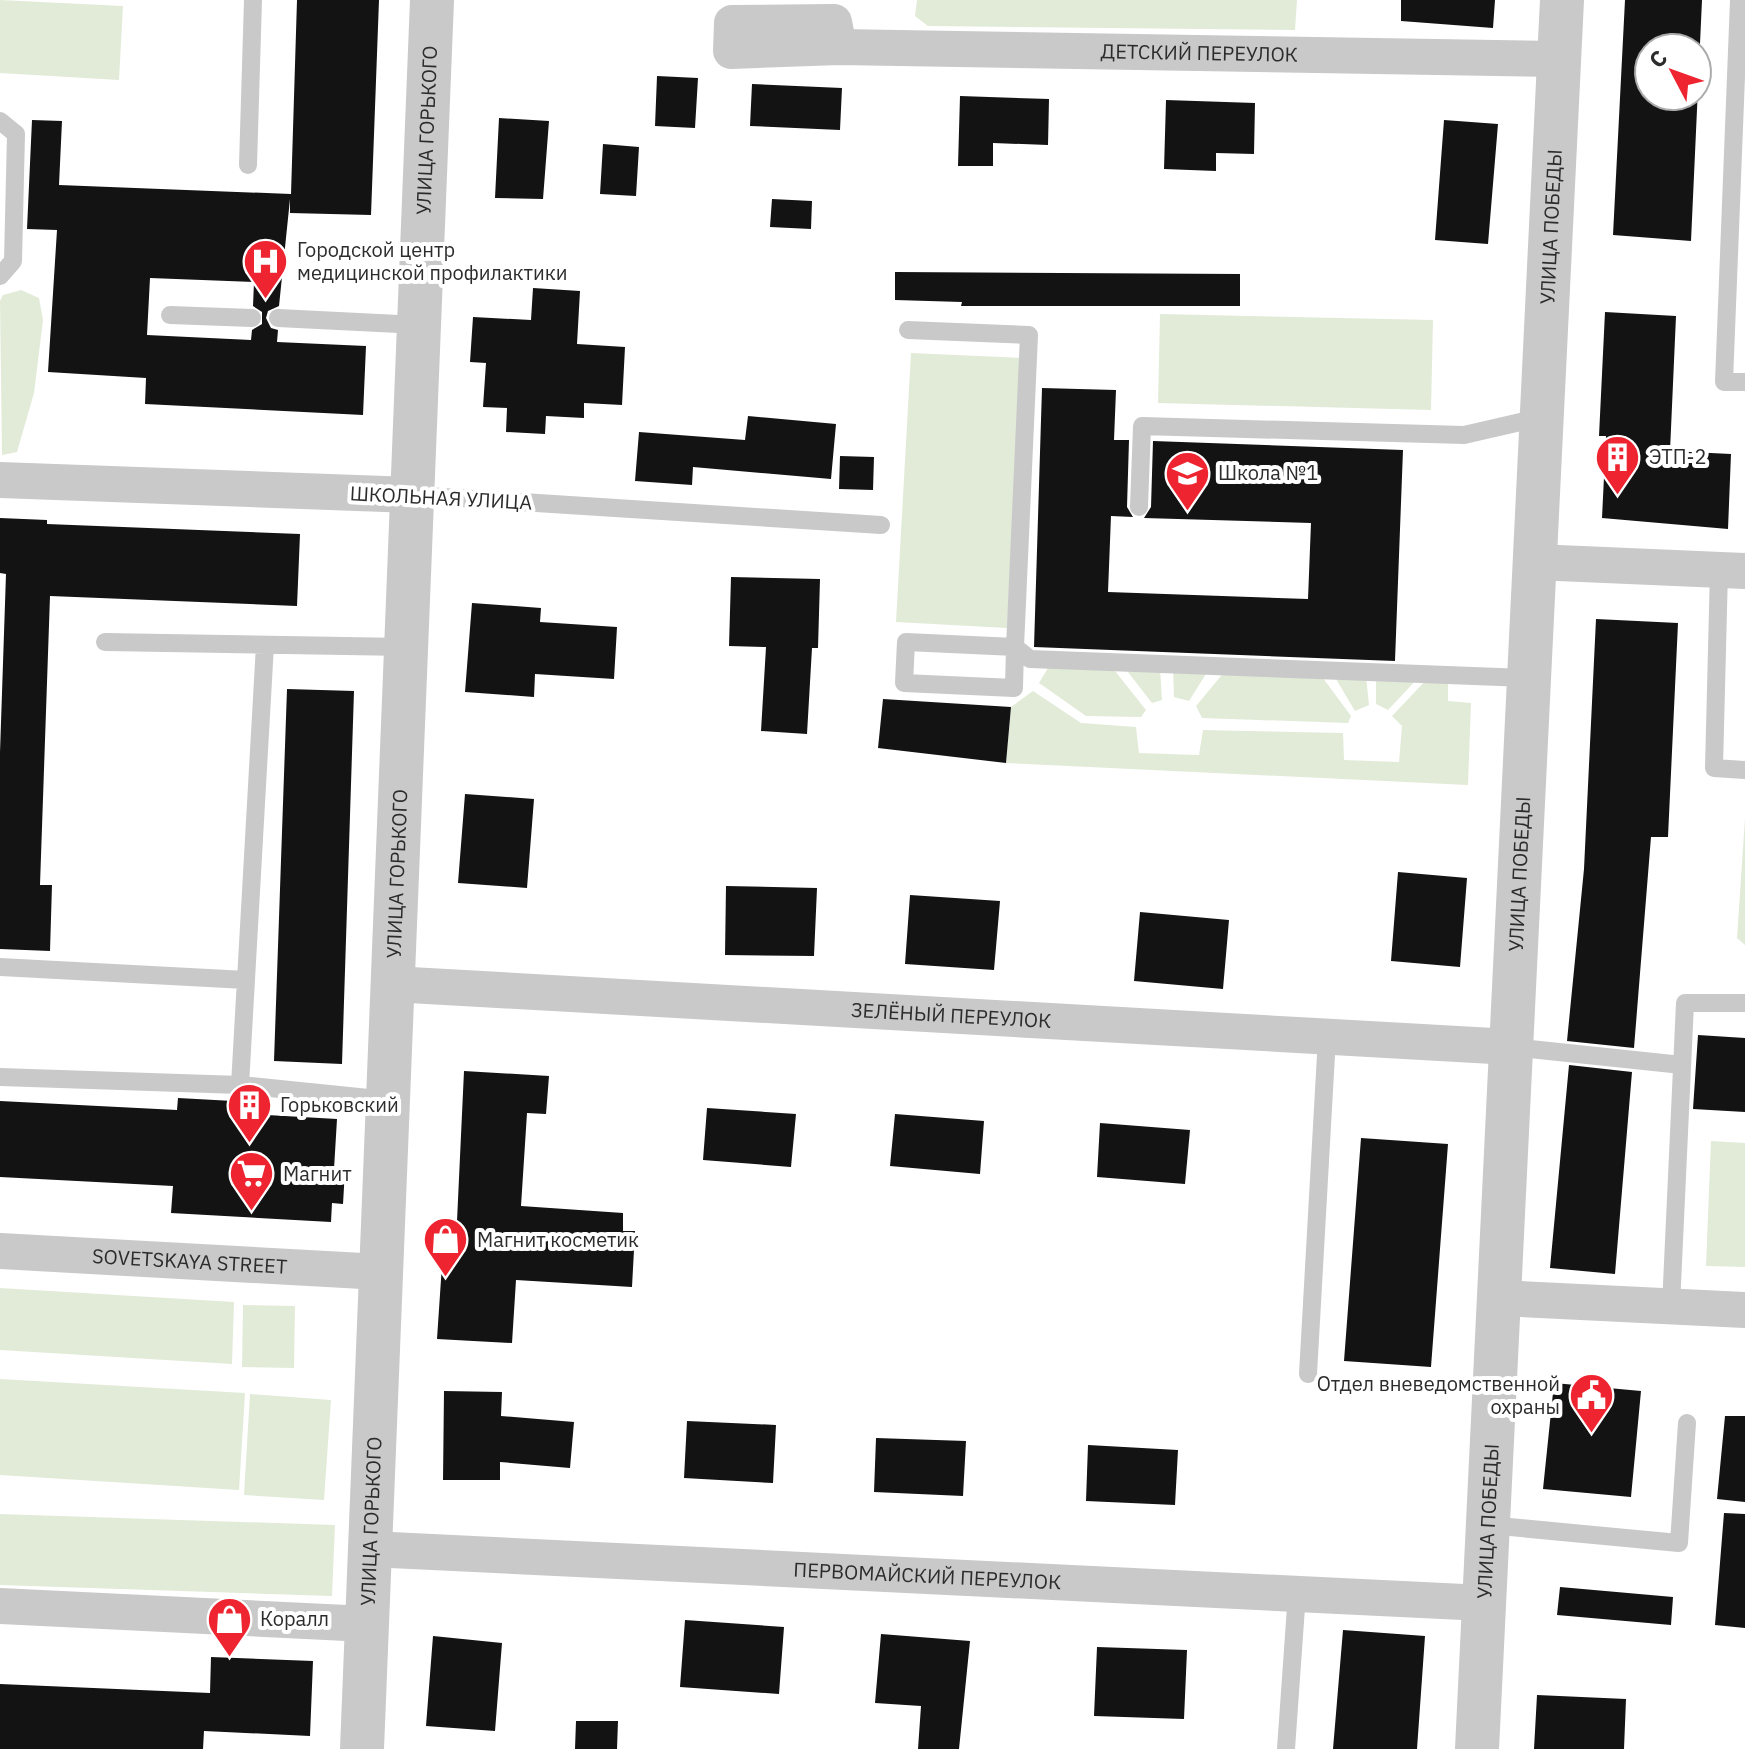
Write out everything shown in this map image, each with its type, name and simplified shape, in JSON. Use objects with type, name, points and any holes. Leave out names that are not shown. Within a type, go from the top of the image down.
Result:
[{"type":"street","name":"УЛИЦА ГОРЬКОГО","points":[[362,1749],[432,0]]},
{"type":"street","name":"УЛИЦА ПОБЕДЫ","points":[[1477,1749],[1562,0]]},
{"type":"street","name":"ДЕТСКИЙ ПЕРЕУЛОК","points":[[839,47],[1559,59]]},
{"type":"street","name":"ШКОЛЬНАЯ УЛИЦА","points":[[0,480],[412,495]]},
{"type":"street","points":[[1535,562],[1732,570]]},
{"type":"street","name":"ЗЕЛЁНЫЙ ПЕРЕУЛОК","points":[[392,984],[1511,1047]]},
{"type":"street","name":"SOVETSKAYA STREET","points":[[0,1251],[381,1272]]},
{"type":"street","points":[[1499,1298],[1745,1310]]},
{"type":"street","name":"ПЕРВОМАЙСКИЙ ПЕРЕУЛОК","points":[[370,1549],[1484,1603]]},
{"type":"street","points":[[0,1606],[367,1624]]},
{"type":"lane","points":[[248,165],[253,0]]},
{"type":"lane","points":[[1739,0],[1741,24],[1724,382],[1745,382]]},
{"type":"lane","points":[[0,121],[16,134],[13,261],[0,276]]},
{"type":"lane","points":[[170,315],[252,318]]},
{"type":"lane","points":[[278,318],[419,325]]},
{"type":"lane","points":[[908,330],[1029,335],[1015,647],[1014,688],[904,683],[906,642],[1015,647],[1030,659],[1529,678]]},
{"type":"lane","points":[[1139,507],[1142,426],[1464,435],[1542,417]]},
{"type":"lane","name":"ШКОЛЬНАЯ УЛИЦА","points":[[412,495],[881,525]]},
{"type":"lane","points":[[1732,570],[1714,768],[1745,770]]},
{"type":"lane","points":[[105,642],[406,647]]},
{"type":"lane","points":[[240,1085],[265,645]]},
{"type":"lane","points":[[0,967],[246,980]]},
{"type":"lane","points":[[1671,1306],[1685,1003],[1745,1003]]},
{"type":"lane","points":[[1308,1374],[1327,1037]]},
{"type":"lane","points":[[1511,1047],[1682,1065]]},
{"type":"lane","points":[[0,1077],[240,1085],[388,1100]]},
{"type":"lane","points":[[1488,1525],[1679,1543],[1687,1423]]},
{"type":"lane","points":[[1286,1749],[1297,1593]]},
{"type":"green space","points":[[0,0],[123,6],[119,80],[0,73]]},
{"type":"green space","points":[[917,0],[1297,0],[1295,30],[928,26],[915,16]]},
{"type":"green space","points":[[21,290],[39,298],[43,320],[34,393],[17,452],[2,455],[0,301],[3,295]]},
{"type":"green space","points":[[1160,314],[1433,320],[1431,410],[1158,403]]},
{"type":"green space","points":[[911,353],[1021,358],[1007,628],[896,622]]},
{"type":"green space","points":[[1051,663],[1111,666],[1146,710],[1141,717],[1086,716],[1039,683]]},
{"type":"green space","points":[[1124,667],[1160,668],[1162,700],[1152,703]]},
{"type":"green space","points":[[1173,668],[1209,669],[1189,701],[1174,697]]},
{"type":"green space","points":[[1226,670],[1320,674],[1351,716],[1348,723],[1202,718],[1196,706]]},
{"type":"green space","points":[[1333,674],[1366,676],[1369,705],[1355,711]]},
{"type":"green space","points":[[1376,676],[1419,677],[1388,710],[1376,704]]},
{"type":"green space","points":[[1428,678],[1448,679],[1448,701],[1471,703],[1468,785],[1006,763],[1011,707],[1033,691],[1081,723],[1136,727],[1139,753],[1199,755],[1203,730],[1343,733],[1344,760],[1399,762],[1402,726],[1392,716]]},
{"type":"green space","points":[[1745,818],[1745,945],[1737,938]]},
{"type":"green space","points":[[1711,1141],[1745,1143],[1745,1267],[1706,1266]]},
{"type":"green space","points":[[0,1288],[234,1302],[232,1364],[0,1350]]},
{"type":"green space","points":[[243,1305],[295,1306],[294,1368],[242,1367]]},
{"type":"green space","points":[[0,1379],[245,1393],[239,1490],[0,1475]]},
{"type":"green space","points":[[250,1394],[331,1400],[324,1500],[244,1495]]},
{"type":"green space","points":[[0,1514],[335,1525],[332,1596],[0,1585]]},
{"type":"building","points":[[297,0],[379,0],[371,215],[290,213],[290,199],[279,306],[268,311],[266,318],[271,328],[278,330],[277,342],[366,346],[363,415],[145,404],[146,378],[48,372],[57,230],[27,229],[32,120],[62,121],[59,185],[291,194]],"holes":[[[150,278],[254,282],[253,306],[262,312],[262,324],[252,330],[251,340],[147,335]]]},
{"type":"building","points":[[1401,0],[1495,0],[1493,28],[1401,21]]},
{"type":"building","points":[[1625,0],[1702,0],[1701,32],[1633,32],[1633,112],[1697,112],[1691,241],[1613,235]]},
{"type":"building","points":[[657,76],[698,78],[695,128],[655,126]]},
{"type":"building","points":[[752,84],[842,88],[840,130],[750,126]]},
{"type":"building","points":[[960,96],[1049,99],[1048,145],[993,143],[993,166],[958,166]]},
{"type":"building","points":[[1166,100],[1255,103],[1254,154],[1216,153],[1216,171],[1164,169]]},
{"type":"building","points":[[499,118],[549,121],[543,199],[495,198]]},
{"type":"building","points":[[1444,120],[1498,124],[1488,244],[1435,240]]},
{"type":"building","points":[[603,144],[639,147],[636,196],[600,194]]},
{"type":"building","points":[[772,199],[812,201],[811,229],[770,227]]},
{"type":"building","points":[[895,272],[1240,274],[1240,306],[961,306],[962,302],[895,300]]},
{"type":"building","points":[[533,288],[580,291],[577,344],[625,347],[622,405],[584,403],[584,418],[546,416],[545,434],[506,432],[507,408],[483,407],[486,363],[470,362],[473,317],[531,320]]},
{"type":"building","points":[[1605,312],[1676,316],[1670,451],[1731,454],[1728,529],[1602,518],[1606,436],[1599,436]]},
{"type":"building","points":[[1042,388],[1116,390],[1114,440],[1129,440],[1127,507],[1133,517],[1111,516],[1108,592],[1308,599],[1311,523],[1144,518],[1151,507],[1153,441],[1403,450],[1395,661],[1034,647]]},
{"type":"building","points":[[748,416],[836,424],[831,479],[693,467],[692,485],[635,481],[639,432],[745,440]]},
{"type":"building","points":[[840,456],[874,457],[873,490],[839,489]]},
{"type":"building","points":[[0,518],[47,520],[47,524],[300,534],[297,606],[50,596],[40,885],[52,885],[50,951],[0,949],[0,752],[6,574],[0,573]]},
{"type":"building","points":[[731,577],[820,579],[818,648],[812,648],[807,734],[761,731],[766,647],[729,646]]},
{"type":"building","points":[[472,603],[541,608],[540,622],[617,627],[614,679],[535,674],[534,697],[465,692]]},
{"type":"building","points":[[1596,619],[1678,623],[1668,837],[1651,837],[1634,1048],[1567,1041],[1584,869]]},
{"type":"building","points":[[287,689],[354,691],[342,1064],[274,1061]]},
{"type":"building","points":[[883,699],[1011,707],[1006,763],[878,748]]},
{"type":"building","points":[[465,794],[534,799],[527,888],[458,883]]},
{"type":"building","points":[[1398,872],[1467,878],[1460,967],[1391,961]]},
{"type":"building","points":[[726,886],[817,888],[814,956],[725,955]]},
{"type":"building","points":[[910,895],[1000,901],[994,970],[905,964]]},
{"type":"building","points":[[1140,912],[1229,920],[1223,989],[1134,981]]},
{"type":"building","points":[[1698,1035],[1745,1038],[1745,1112],[1693,1109]]},
{"type":"building","points":[[1569,1065],[1632,1072],[1615,1274],[1550,1268]]},
{"type":"building","points":[[464,1071],[549,1076],[546,1114],[527,1113],[521,1206],[623,1213],[623,1231],[635,1231],[632,1287],[516,1280],[512,1343],[437,1339],[445,1220],[457,1221]]},
{"type":"building","points":[[178,1098],[233,1101],[232,1113],[337,1119],[334,1169],[345,1170],[343,1204],[332,1203],[331,1222],[171,1213],[173,1186],[0,1177],[0,1101],[177,1110]]},
{"type":"building","points":[[707,1108],[796,1114],[791,1167],[703,1160]]},
{"type":"building","points":[[895,1114],[984,1121],[980,1174],[890,1166]]},
{"type":"building","points":[[1100,1123],[1190,1130],[1185,1184],[1097,1177]]},
{"type":"building","points":[[1361,1138],[1448,1144],[1431,1367],[1344,1361]]},
{"type":"building","points":[[1554,1383],[1641,1391],[1631,1497],[1543,1489]]},
{"type":"building","points":[[444,1391],[502,1392],[501,1416],[574,1422],[570,1468],[500,1462],[500,1480],[443,1480]]},
{"type":"building","points":[[1725,1416],[1745,1416],[1745,1502],[1717,1499]]},
{"type":"building","points":[[687,1421],[776,1425],[773,1483],[684,1478]]},
{"type":"building","points":[[876,1438],[966,1441],[963,1496],[874,1492]]},
{"type":"building","points":[[1088,1445],[1178,1450],[1175,1505],[1086,1501]]},
{"type":"building","points":[[1724,1513],[1745,1514],[1745,1628],[1715,1625]]},
{"type":"building","points":[[1560,1587],[1673,1597],[1671,1625],[1557,1615]]},
{"type":"building","points":[[685,1620],[784,1627],[779,1694],[680,1687]]},
{"type":"building","points":[[1343,1630],[1425,1636],[1417,1749],[1333,1749]]},
{"type":"building","points":[[881,1634],[970,1641],[959,1749],[918,1749],[921,1706],[875,1703]]},
{"type":"building","points":[[433,1636],[502,1643],[495,1731],[426,1726]]},
{"type":"building","points":[[1097,1647],[1187,1650],[1184,1719],[1094,1716]]},
{"type":"building","points":[[211,1657],[313,1661],[310,1736],[204,1731],[203,1749],[0,1749],[0,1684],[210,1693]]},
{"type":"building","points":[[1537,1695],[1626,1699],[1624,1749],[1534,1749]]},
{"type":"building","points":[[576,1721],[618,1721],[617,1749],[575,1749]]},
{"type":"place","name":"Городской центр медицинской профилактики","points":[[266,300]]},
{"type":"place","name":"ЭТП-2","points":[[1618,496]]},
{"type":"place","name":"Школа №1","points":[[1187,512]]},
{"type":"place","name":"Горьковский","points":[[249,1144]]},
{"type":"place","name":"Магнит","points":[[252,1213]]},
{"type":"place","name":"Магнит косметик","points":[[446,1279]]},
{"type":"place","name":"Отдел вневедомственной охраны","points":[[1591,1434]]},
{"type":"place","name":"Коралл","points":[[229,1658]]}]
